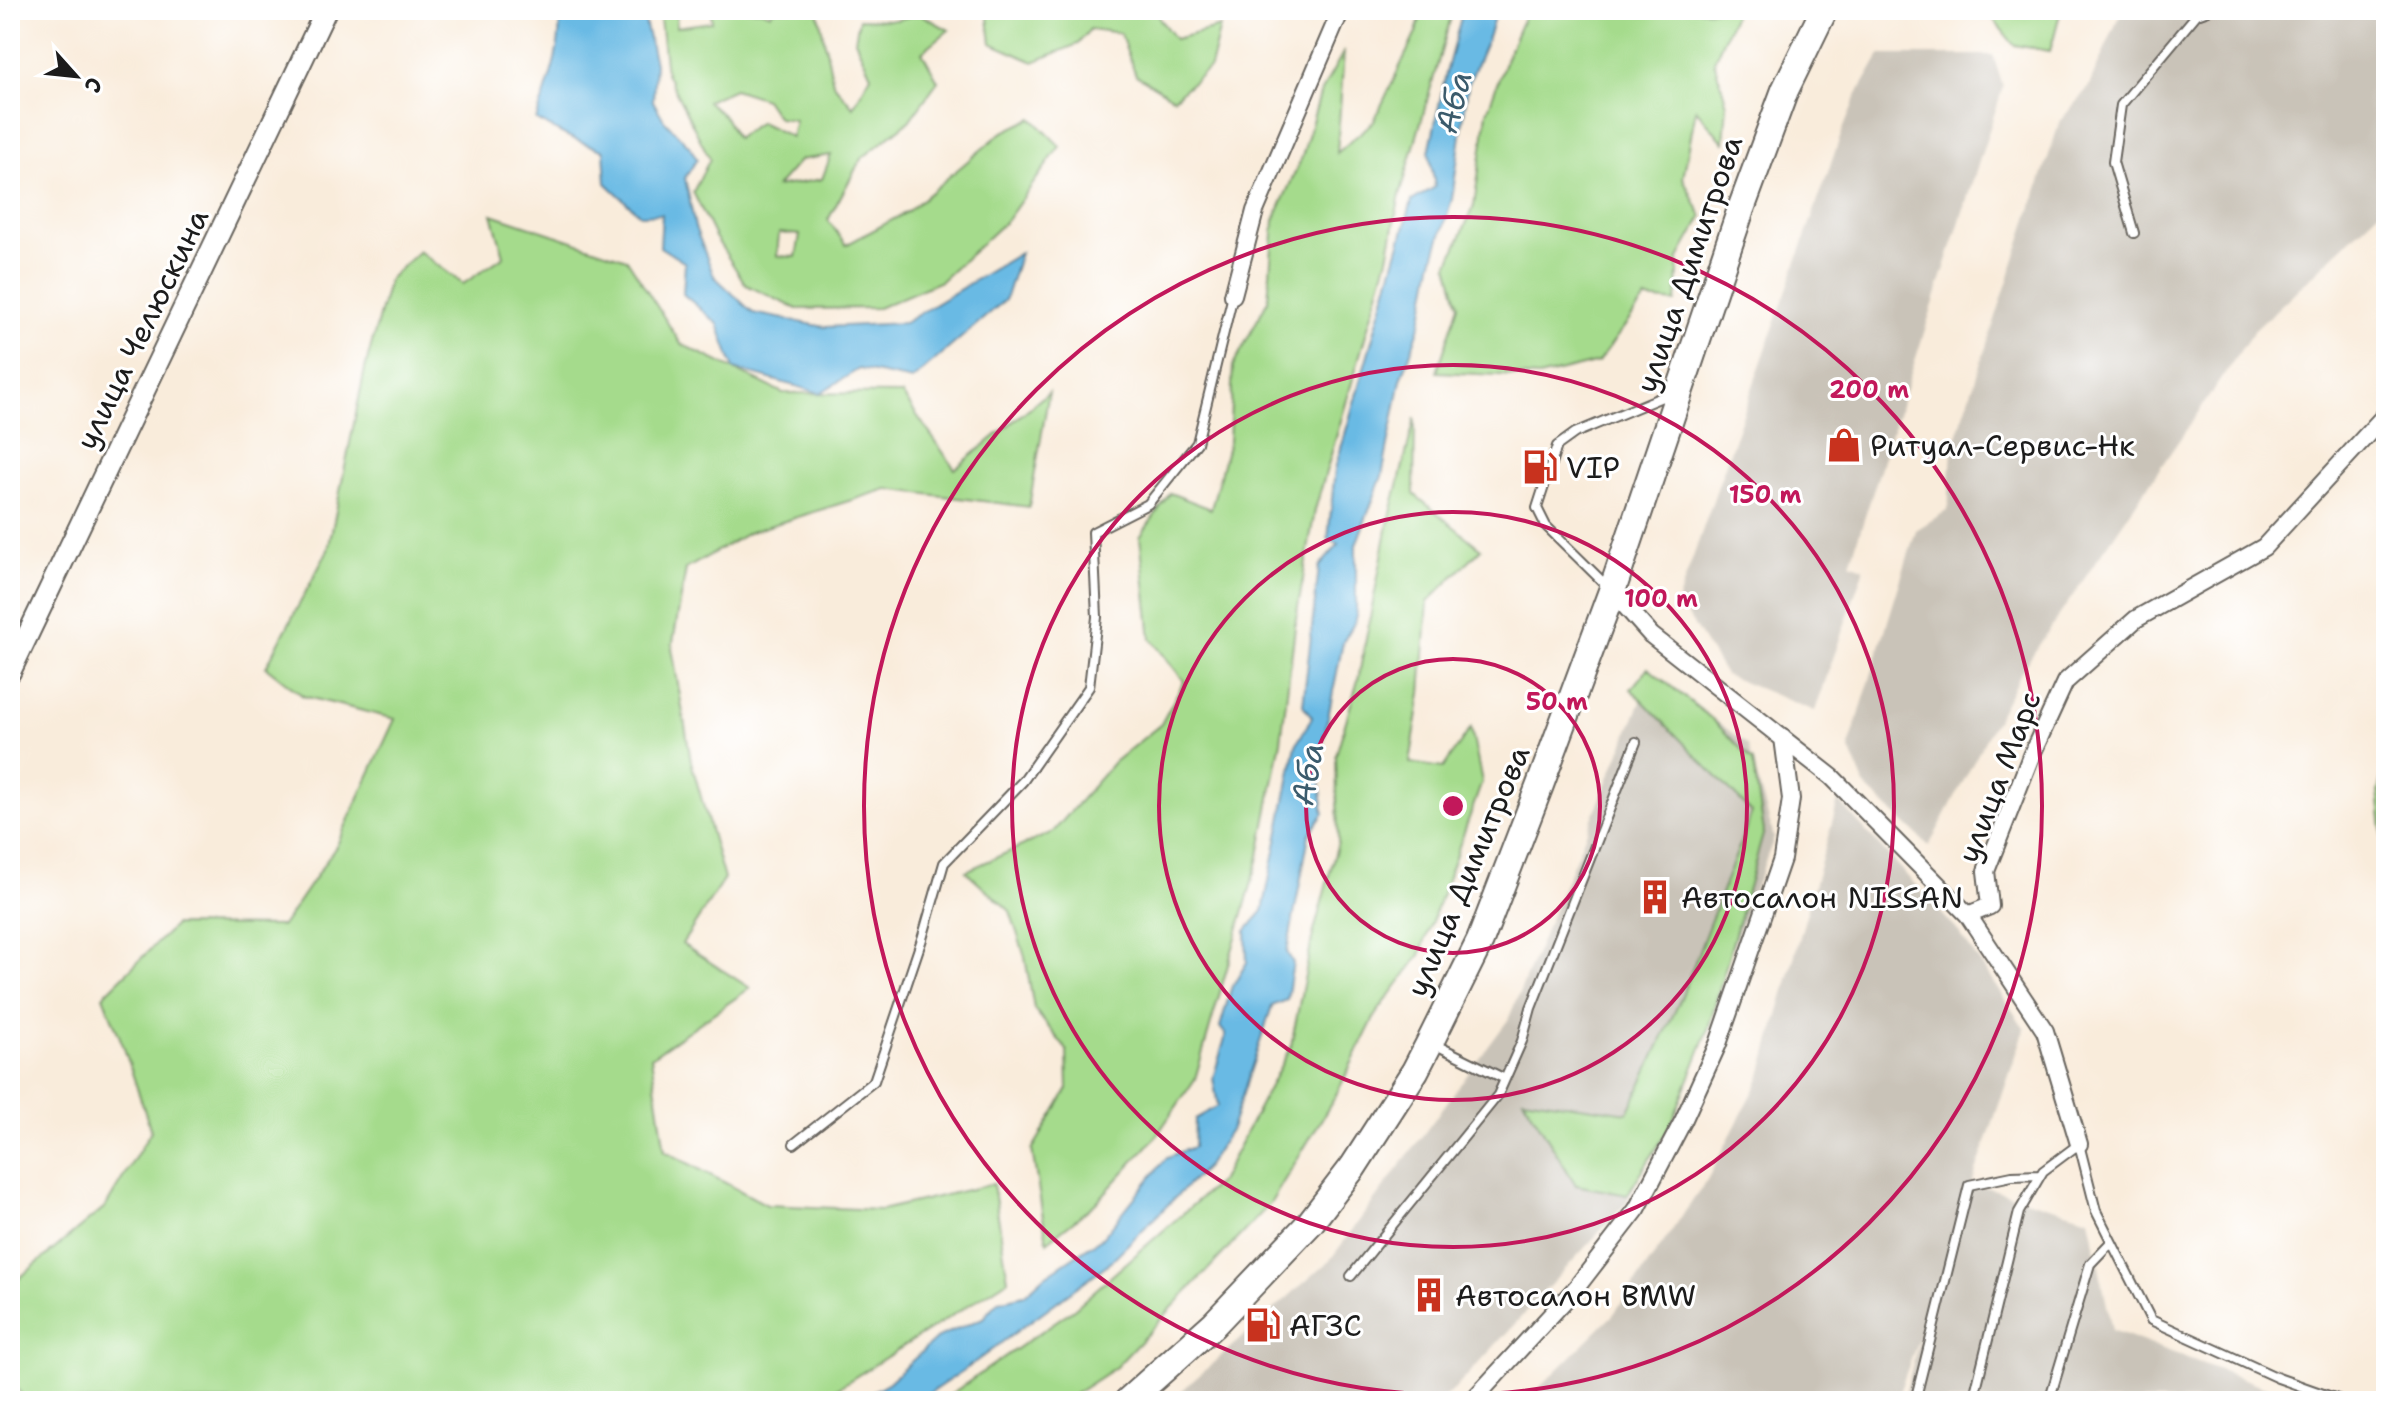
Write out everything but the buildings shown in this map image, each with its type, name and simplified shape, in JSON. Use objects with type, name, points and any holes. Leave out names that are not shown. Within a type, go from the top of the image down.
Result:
[{"type":"main road","name":"улица Димитрова","points":[[1128,1401],[1214,1324],[1310,1223],[1353,1167],[1415,1071],[1430,1042],[1480,941],[1612,591],[1678,391],[1785,90],[1824,10]]},
{"type":"street","name":"улица Челюскина","points":[[10,672],[326,10]]},
{"type":"street","points":[[1233,295],[1255,211],[1341,10]]},
{"type":"street","name":"улица Марс","points":[[1968,915],[1990,906],[1986,871],[2031,756],[2065,682],[2136,619],[2264,547],[2386,414]]},
{"type":"street","points":[[1612,591],[1651,635],[1823,769],[1968,915],[2045,1031],[2079,1144]]},
{"type":"street","points":[[1472,1401],[1576,1288],[1637,1209],[1683,1121],[1718,1044],[1782,859],[1791,799],[1783,738]]},
{"type":"lane","points":[[2134,233],[2113,162],[2121,105],[2197,14],[2208,10]]},
{"type":"lane","points":[[794,1144],[874,1081],[944,863],[1023,781],[1089,687],[1097,617],[1093,532],[1148,504],[1197,443],[1233,295]]},
{"type":"lane","points":[[1612,591],[1546,526],[1537,508],[1557,446],[1575,433],[1678,391]]},
{"type":"lane","points":[[1351,1276],[1498,1095],[1636,742]]},
{"type":"lane","points":[[1430,1042],[1505,1079]]},
{"type":"lane","points":[[1973,1401],[2019,1212],[2040,1175],[2079,1144],[2096,1211],[2151,1320],[2278,1378],[2343,1401]]},
{"type":"lane","points":[[1915,1401],[1969,1185],[2012,1176],[2040,1175]]},
{"type":"lane","points":[[2049,1401],[2090,1264],[2111,1242]]},
{"type":"shaded area","points":[[2122,10],[2386,10],[2386,205],[2253,332],[2024,667],[1929,846],[1865,786],[1849,747],[1916,530],[1948,510],[1952,451],[2060,121],[2088,88]]},
{"type":"shaded area","points":[[1880,55],[1993,55],[2003,87],[1850,563],[1864,568],[1815,711],[1725,675],[1678,600],[1841,135],[1856,97]]},
{"type":"shaded area","points":[[1653,673],[1748,745],[1774,838],[1669,1117],[1626,1203],[1454,1390],[1438,1401],[1170,1401],[1330,1260],[1508,1020]]},
{"type":"shaded area","points":[[1838,801],[1958,931],[2025,1029],[1972,1183],[2089,1218],[2112,1330],[2303,1401],[1903,1401],[1922,1329],[1896,1401],[1526,1401],[1613,1315],[1707,1180],[1760,1079]]},
{"type":"green space","points":[[659,10],[677,10],[676,27],[712,22],[711,10],[761,10],[771,14],[772,10],[818,10],[833,83],[853,107],[871,75],[855,40],[859,19],[896,20],[920,14],[949,30],[922,52],[938,81],[909,121],[861,159],[828,220],[846,245],[907,212],[1001,133],[1032,118],[1060,146],[1007,220],[941,281],[878,308],[797,309],[746,285],[715,237],[693,192],[710,159],[666,73]],"holes":[[[734,89],[765,99],[778,118],[795,120],[791,137],[760,122],[736,138],[725,117],[707,101]],[[831,155],[822,179],[776,187],[800,160]],[[779,233],[800,235],[796,257],[777,256]]]},
{"type":"green space","points":[[987,10],[1161,10],[1159,18],[1175,39],[1220,27],[1210,67],[1174,98],[1136,75],[1120,33],[1090,29],[1078,44],[1034,62],[991,43]]},
{"type":"green space","points":[[1422,10],[1453,10],[1399,199],[1388,258],[1315,510],[1296,619],[1281,741],[1258,861],[1195,1079],[1155,1138],[1095,1204],[1047,1242],[1032,1150],[1068,1089],[1067,1050],[1034,1009],[1025,957],[1010,911],[966,871],[1053,832],[1114,762],[1161,724],[1184,681],[1151,639],[1140,537],[1170,493],[1211,509],[1229,441],[1233,366],[1268,300],[1274,220],[1302,157],[1320,94],[1344,51],[1337,153],[1374,121],[1416,33]]},
{"type":"green space","points":[[1527,10],[1736,10],[1714,61],[1727,104],[1724,143],[1696,109],[1683,178],[1702,217],[1679,258],[1676,302],[1645,299],[1598,362],[1539,377],[1437,372],[1459,305],[1448,265],[1474,206],[1487,112]]},
{"type":"green space","points":[[1986,10],[2061,10],[2050,51],[2014,45]]},
{"type":"green space","points":[[492,214],[627,259],[681,344],[783,393],[902,394],[955,469],[1049,392],[1029,507],[887,489],[750,532],[686,569],[672,648],[691,761],[724,879],[682,944],[750,988],[651,1057],[665,1151],[767,1205],[881,1210],[993,1184],[1008,1280],[817,1401],[27,1401],[10,1381],[10,1286],[106,1206],[151,1131],[123,1045],[103,996],[175,925],[282,926],[337,845],[395,719],[303,696],[266,667],[328,550],[365,369],[389,279],[419,251],[463,284],[504,256]]},
{"type":"green space","points":[[1415,418],[1414,494],[1481,549],[1428,602],[1421,694],[1410,763],[1443,768],[1471,728],[1482,782],[1420,955],[1376,1014],[1335,1097],[1270,1204],[1116,1367],[1064,1401],[941,1401],[1075,1308],[1221,1180],[1291,1046],[1312,939],[1338,842],[1336,755],[1358,680],[1388,525]]},
{"type":"green space","points":[[1648,668],[1712,719],[1753,761],[1764,831],[1707,1033],[1670,1127],[1627,1195],[1576,1185],[1523,1098],[1628,1113],[1681,998],[1752,813],[1631,689]]},
{"type":"green space","points":[[2386,761],[2386,845],[2384,847],[2378,791]]},
{"type":"water","points":[[557,10],[642,10],[655,63],[653,101],[664,120],[690,147],[697,159],[685,178],[695,227],[714,276],[753,313],[825,327],[904,323],[1020,253],[1005,300],[912,380],[859,369],[820,393],[734,369],[718,324],[683,294],[685,263],[660,247],[662,214],[640,215],[606,183],[604,151],[536,120],[557,49]]},
{"type":"water","name":"Аба","points":[[1463,10],[1496,10],[1468,85],[1452,199],[1432,264],[1421,323],[1401,380],[1382,476],[1356,545],[1356,620],[1343,642],[1318,767],[1324,813],[1309,835],[1287,952],[1293,963],[1287,1000],[1272,1006],[1231,1129],[1207,1166],[1108,1264],[967,1368],[918,1401],[856,1401],[889,1382],[938,1337],[983,1318],[998,1301],[1024,1295],[1045,1276],[1103,1237],[1167,1157],[1194,1147],[1195,1119],[1218,1106],[1213,1078],[1226,1035],[1220,1027],[1231,989],[1247,962],[1246,931],[1263,911],[1296,745],[1312,717],[1303,705],[1319,567],[1339,544],[1328,539],[1335,469],[1412,201],[1435,187],[1429,152]]},
{"type":"place","name":"Ритуал-Сервис-Нк","points":[[1844,445]]},
{"type":"place","name":"VIP","points":[[1540,467]]},
{"type":"place","name":"Автосалон NISSAN","points":[[1655,897]]},
{"type":"place","name":"Автосалон BMW","points":[[1429,1295]]},
{"type":"place","name":"АГЗС","points":[[1263,1325]]}]
